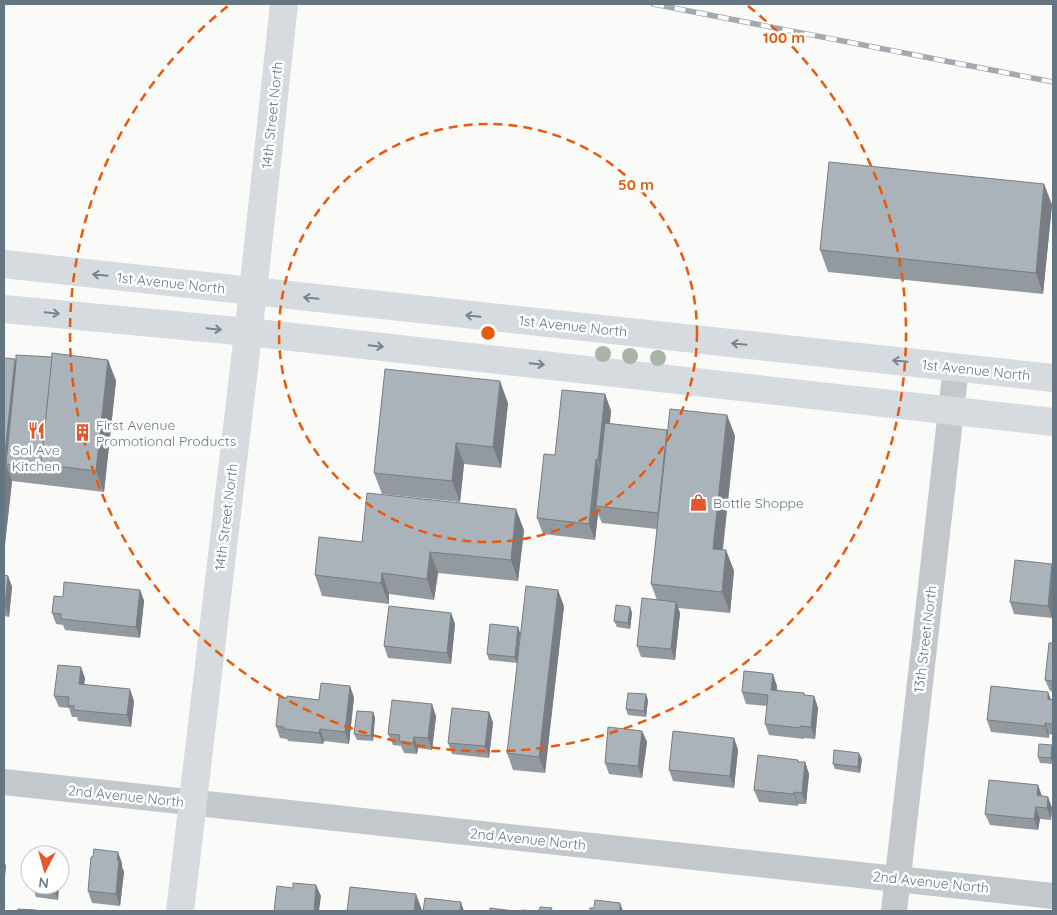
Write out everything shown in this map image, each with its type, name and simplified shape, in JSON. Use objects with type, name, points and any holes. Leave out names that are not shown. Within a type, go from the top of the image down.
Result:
[{"type":"main road","name":"14th Street North","points":[[180,911],[248,332],[284,4]]},
{"type":"main road","name":"1st Avenue North","points":[[4,264],[1053,378]]},
{"type":"main road","points":[[4,308],[248,332],[1053,422]]},
{"type":"street","name":"13th Street North","points":[[894,911],[956,367]]},
{"type":"street","name":"2nd Avenue North","points":[[4,782],[1053,896]]},
{"type":"building","points":[[829,162],[1044,184],[1036,273],[820,250]]},
{"type":"building","name":"First Avenue Promotional Products","points":[[52,353],[108,360],[96,471],[41,464]]},
{"type":"building","name":"Sol Ave Kitchen","points":[[16,355],[52,357],[41,464],[43,468],[6,464]]},
{"type":"building","points":[[4,358],[15,359],[4,462]]},
{"type":"building","points":[[385,369],[500,381],[493,447],[456,443],[452,481],[374,473]]},
{"type":"building","points":[[562,390],[605,394],[589,524],[537,518],[544,454],[555,455]]},
{"type":"building","name":"Bottle Shoppe","points":[[670,409],[727,415],[713,549],[726,550],[722,592],[651,584]]},
{"type":"building","points":[[605,423],[667,430],[658,513],[596,506]]},
{"type":"building","points":[[367,493],[516,509],[511,560],[430,552],[427,579],[382,573],[381,583],[315,575],[319,537],[362,542]]},
{"type":"building","points":[[1015,560],[1052,564],[1048,606],[1010,602]]},
{"type":"building","points":[[4,575],[8,576],[5,605],[4,605]]},
{"type":"building","points":[[64,582],[140,590],[136,627],[61,619],[61,614],[52,613],[54,596],[63,597]]},
{"type":"building","points":[[526,586],[558,590],[539,757],[507,753]]},
{"type":"building","points":[[642,598],[676,602],[671,649],[637,646]]},
{"type":"building","points":[[616,605],[630,607],[628,623],[614,621]]},
{"type":"building","points":[[389,606],[451,613],[447,653],[384,646]]},
{"type":"building","points":[[490,624],[518,627],[515,657],[487,654]]},
{"type":"building","points":[[1049,643],[1053,643],[1053,681],[1045,680]]},
{"type":"building","points":[[58,665],[81,667],[79,684],[130,689],[127,715],[74,710],[74,706],[68,705],[69,697],[54,696]]},
{"type":"building","points":[[744,671],[773,674],[771,690],[804,693],[804,695],[814,696],[811,727],[800,726],[800,728],[765,724],[768,695],[742,692]]},
{"type":"building","points":[[321,683],[350,686],[345,732],[320,729],[319,733],[284,729],[284,727],[276,726],[279,697],[287,698],[287,696],[319,700]]},
{"type":"building","points":[[991,686],[1048,692],[1048,699],[1053,700],[1053,724],[1045,723],[1045,726],[987,720]]},
{"type":"building","points":[[628,693],[646,694],[644,711],[626,709]]},
{"type":"building","points":[[392,700],[432,704],[428,738],[414,737],[413,743],[399,741],[400,735],[388,734]]},
{"type":"building","points":[[452,708],[489,712],[485,746],[448,743]]},
{"type":"building","points":[[357,711],[373,712],[371,736],[354,734]]},
{"type":"building","points":[[608,727],[642,731],[638,766],[605,763]]},
{"type":"building","points":[[673,731],[734,738],[730,776],[669,770]]},
{"type":"building","points":[[1039,744],[1052,745],[1051,758],[1038,757]]},
{"type":"building","points":[[834,750],[859,753],[858,767],[833,764]]},
{"type":"building","points":[[758,755],[805,762],[802,793],[754,790]]},
{"type":"building","points":[[989,780],[1038,785],[1037,795],[1048,797],[1047,808],[1036,807],[1034,819],[985,814]]},
{"type":"building","points":[[94,849],[118,852],[116,894],[88,891],[91,857],[93,857]]},
{"type":"building","points":[[293,883],[316,885],[314,911],[274,911],[277,886],[293,888]]},
{"type":"building","points":[[350,887],[416,894],[414,911],[347,911]]},
{"type":"building","points":[[425,898],[461,902],[460,911],[423,911]]},
{"type":"building","points":[[595,900],[620,903],[620,911],[590,911],[590,908],[594,908]]},
{"type":"building","points":[[540,907],[552,908],[551,911],[539,911]]},
{"type":"building","points":[[490,908],[514,911],[490,911]]},
{"type":"building","points":[[18,909],[36,910],[36,911],[17,911]]},
{"type":"railway","points":[[653,4],[1053,82]]},
{"type":"place","name":"Sol Ave Kitchen","points":[[36,430]]},
{"type":"place","name":"First Avenue Promotional Products","points":[[82,433]]},
{"type":"place","name":"Bottle Shoppe","points":[[699,503]]}]
